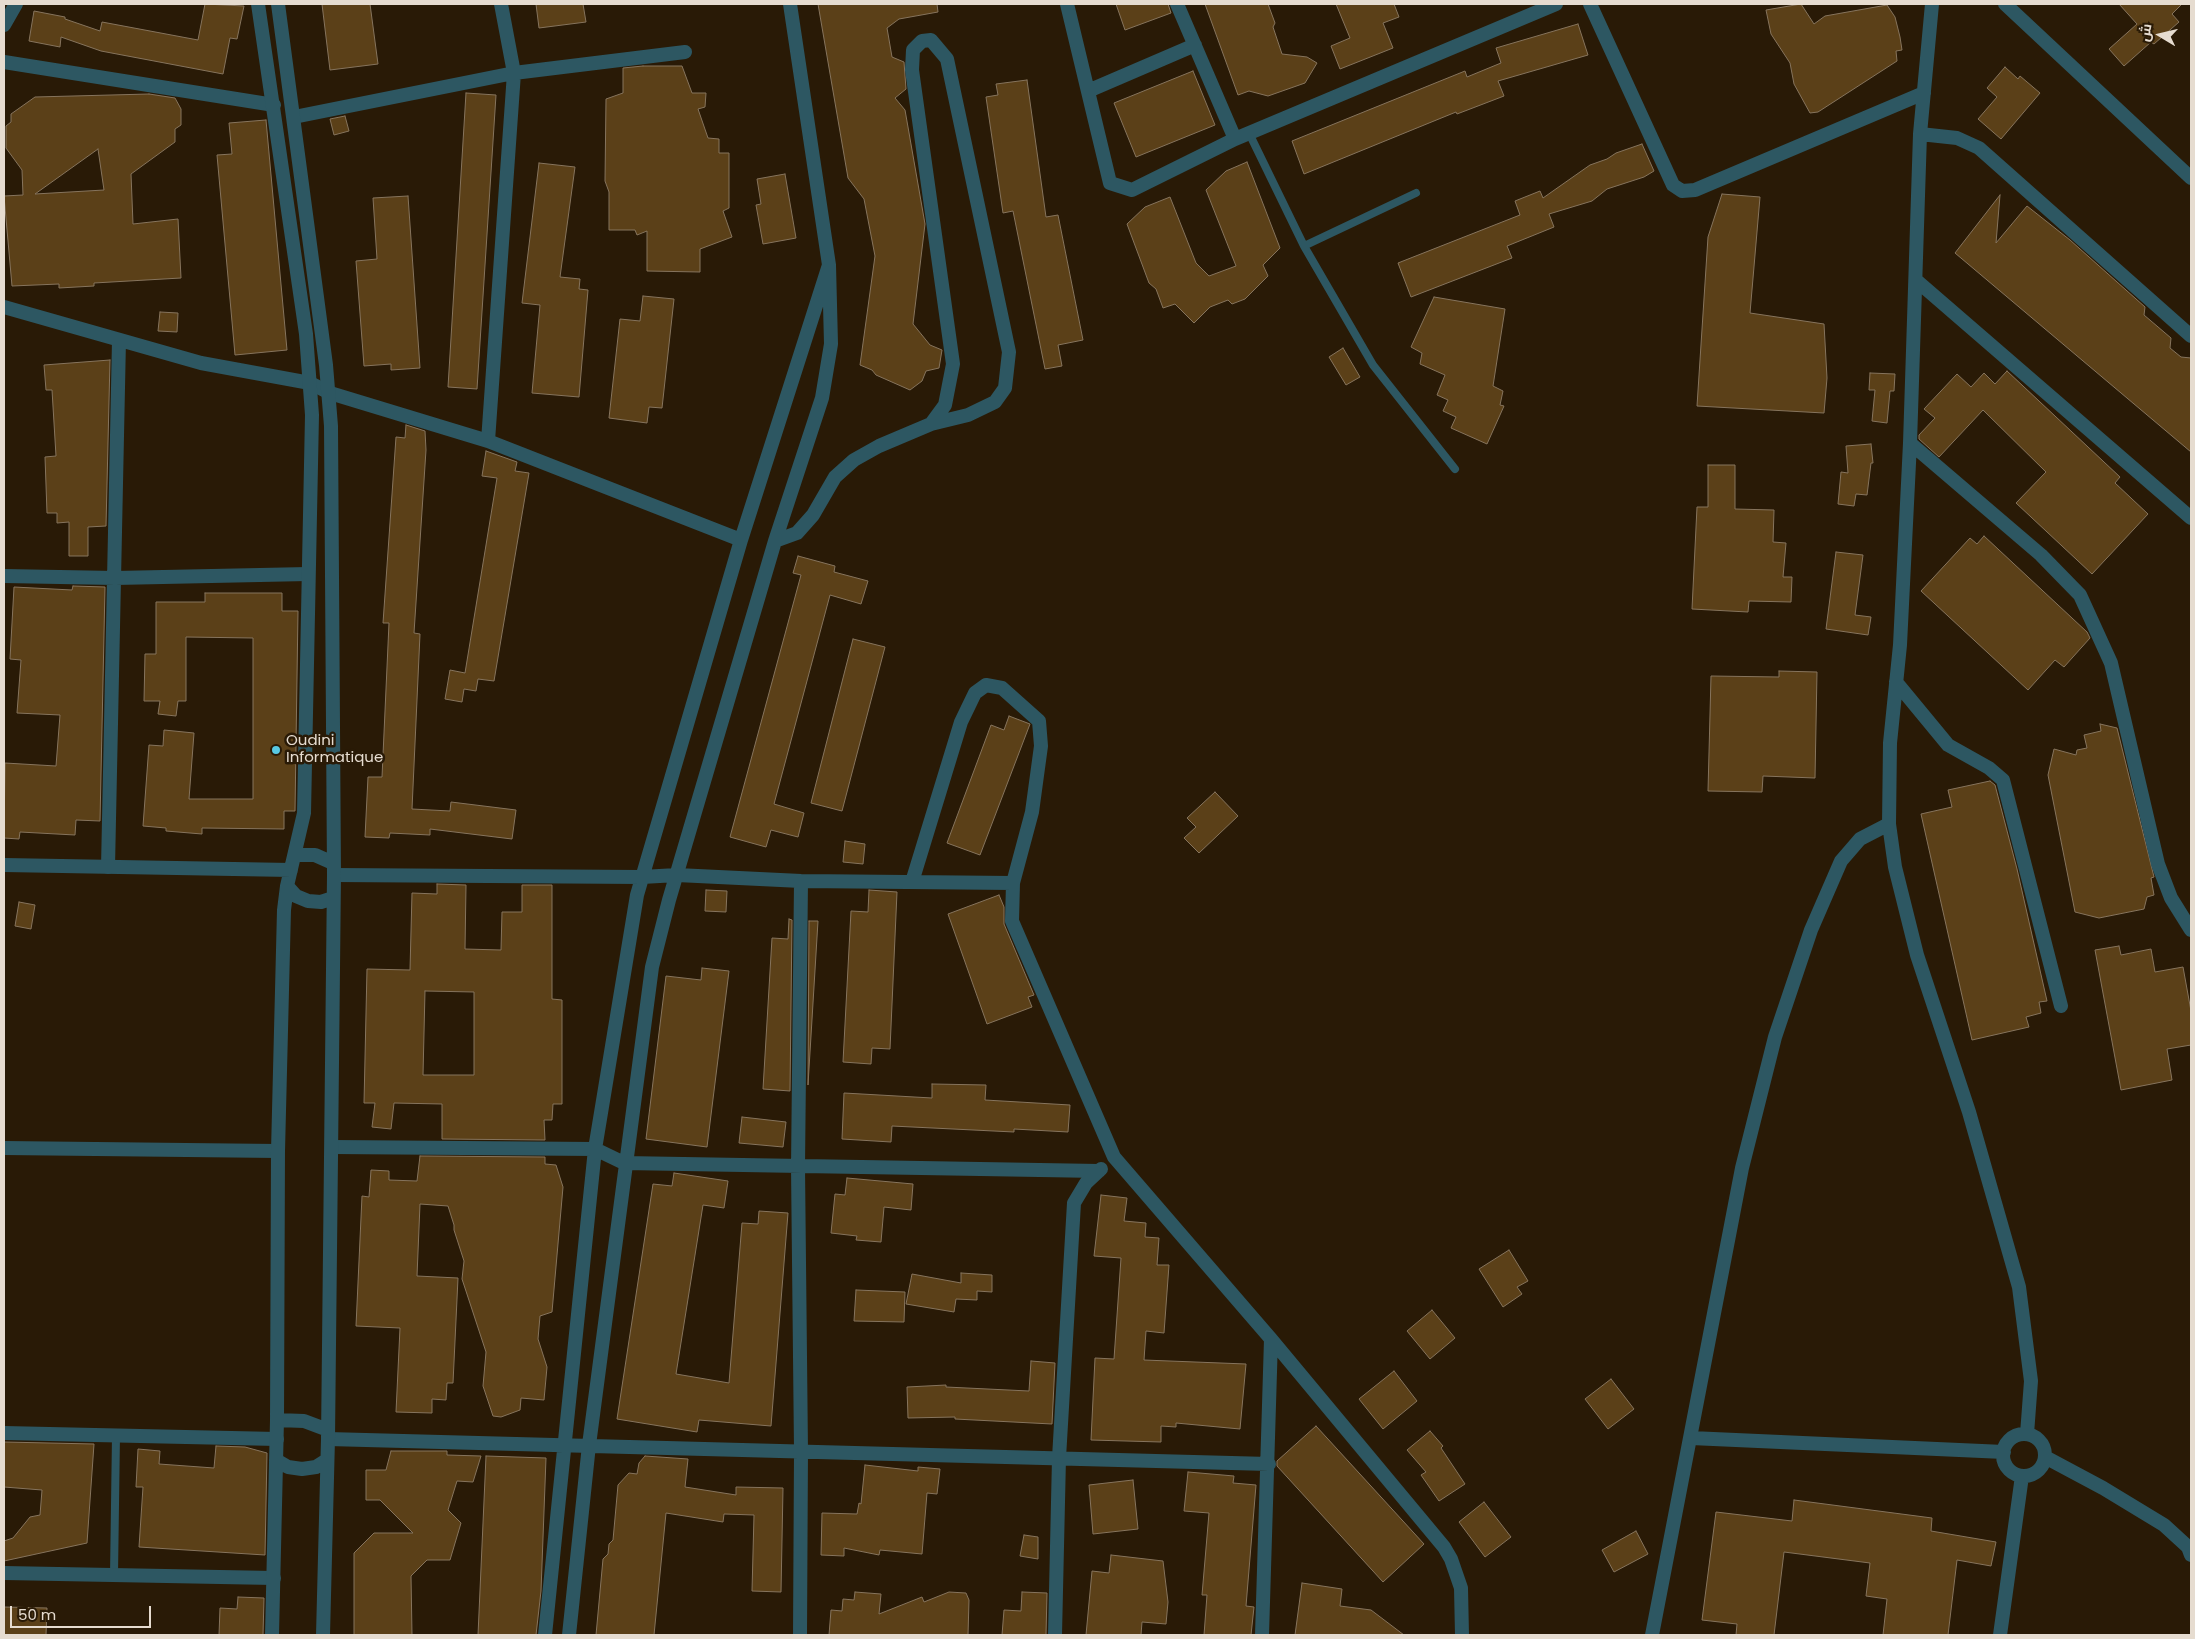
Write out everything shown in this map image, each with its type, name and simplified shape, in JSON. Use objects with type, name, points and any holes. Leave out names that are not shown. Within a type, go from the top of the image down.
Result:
[{"type":"street","points":[[4,25],[16,4]]},
{"type":"street","points":[[258,4],[306,334],[312,415],[304,813],[287,886],[278,1151],[277,1439],[272,1635]]},
{"type":"street","points":[[278,4],[330,392],[333,869],[332,1147],[328,1435],[322,1635]]},
{"type":"street","points":[[488,440],[514,73],[501,4]]},
{"type":"street","points":[[569,1635],[589,1445],[624,1163],[652,967],[677,875],[775,541],[822,398],[831,344],[829,265],[790,4]]},
{"type":"street","points":[[1067,4],[1110,183],[1132,190],[1235,138],[1556,4]]},
{"type":"street","points":[[1177,4],[1235,138]]},
{"type":"street","points":[[1590,4],[1672,185],[1682,191],[1695,190],[1924,93]]},
{"type":"street","points":[[1932,4],[1920,134],[1917,281],[1910,443],[1896,682],[1890,743],[1889,824],[1895,868],[1917,955],[1968,1112],[2019,1287],[2029,1352],[2031,1381],[2027,1434]]},
{"type":"street","points":[[2005,4],[2191,178]]},
{"type":"street","points":[[775,541],[797,533],[813,515],[835,477],[854,460],[879,446],[931,424],[968,415],[995,402],[1005,388],[1009,352],[947,59],[931,40],[922,41],[913,50],[912,70],[924,142],[952,364],[946,405],[931,424]]},
{"type":"street","points":[[1088,91],[1195,45]]},
{"type":"street","points":[[294,116],[514,73],[684,52]]},
{"type":"street","points":[[4,62],[274,105]]},
{"type":"street","points":[[1920,134],[1957,138],[1979,148],[2191,336]]},
{"type":"street","points":[[545,1635],[595,1150],[624,964],[642,877],[741,540],[829,265]]},
{"type":"street","points":[[1917,281],[2191,518]]},
{"type":"street","points":[[4,307],[201,363],[310,383],[330,392],[488,440],[741,540]]},
{"type":"street","points":[[108,867],[119,340]]},
{"type":"street","points":[[1910,443],[2041,555],[2080,595],[2111,663],[2158,864],[2171,898],[2191,930]]},
{"type":"street","points":[[4,576],[115,578],[308,574]]},
{"type":"street","points":[[1896,682],[1948,745],[1990,768],[2003,780],[2062,1006]]},
{"type":"street","points":[[912,882],[961,722],[976,693],[986,686],[1002,688],[1039,721],[1041,746],[1032,812],[1013,883],[1012,921],[1114,1157],[1272,1339],[1444,1547],[1451,1559],[1461,1588],[1462,1635]]},
{"type":"street","points":[[1652,1635],[1742,1168],[1775,1037],[1811,930],[1837,868],[1849,849],[1860,839],[1889,824]]},
{"type":"street","points":[[295,856],[315,854],[333,869],[642,877],[677,875],[801,881],[1013,883]]},
{"type":"street","points":[[4,864],[291,870]]},
{"type":"street","points":[[800,1635],[802,1451],[798,1167],[801,881]]},
{"type":"street","points":[[287,886],[296,896],[308,901],[321,902],[333,898]]},
{"type":"street","points":[[332,1147],[595,1150],[624,1163],[1099,1171]]},
{"type":"street","points":[[4,1148],[278,1151]]},
{"type":"street","points":[[1054,1635],[1059,1458],[1074,1203],[1086,1183],[1114,1157]]},
{"type":"street","points":[[1262,1635],[1272,1339]]},
{"type":"street","points":[[277,1420],[304,1421],[328,1435],[589,1445],[1269,1464]]},
{"type":"street","points":[[4,1433],[277,1439]]},
{"type":"street","points":[[2027,1434],[2041,1442],[2045,1457],[2037,1472],[2022,1476],[2008,1468],[2004,1452],[2012,1438],[2027,1434]]},
{"type":"street","points":[[1691,1438],[2004,1452]]},
{"type":"street","points":[[2045,1457],[2103,1488],[2164,1525],[2190,1547]]},
{"type":"street","points":[[276,1460],[288,1466],[302,1469],[316,1467],[327,1460]]},
{"type":"street","points":[[2000,1635],[2022,1476]]},
{"type":"street","points":[[4,1573],[274,1578]]},
{"type":"lane","points":[[1249,132],[1304,246],[1373,366],[1455,470]]},
{"type":"lane","points":[[1304,246],[1416,193]]},
{"type":"lane","points":[[114,1575],[116,1435]]},
{"type":"building","points":[[205,4],[244,6],[237,39],[230,38],[223,74],[101,51],[61,37],[60,47],[29,41],[34,11],[65,17],[65,19],[100,31],[102,22],[198,40]]},
{"type":"building","points":[[322,4],[370,4],[378,64],[330,70]]},
{"type":"building","points":[[536,4],[583,4],[586,22],[539,28]]},
{"type":"building","points":[[818,4],[937,4],[938,12],[899,19],[887,28],[892,57],[904,62],[906,89],[895,98],[905,110],[925,224],[913,324],[930,345],[942,350],[939,368],[926,371],[922,381],[910,390],[876,375],[872,370],[860,365],[875,256],[864,199],[848,178]]},
{"type":"building","points":[[1116,4],[1168,4],[1171,13],[1125,30]]},
{"type":"building","points":[[1205,4],[1268,4],[1275,23],[1273,27],[1282,54],[1307,57],[1317,63],[1305,83],[1268,96],[1249,91],[1238,95]]},
{"type":"building","points":[[1336,4],[1394,4],[1399,17],[1383,23],[1393,48],[1340,69],[1331,46],[1350,38]]},
{"type":"building","points":[[1801,4],[1814,24],[1825,16],[1887,5],[1895,17],[1900,37],[1902,50],[1896,51],[1897,61],[1818,112],[1810,113],[1794,84],[1790,63],[1771,34],[1766,10]]},
{"type":"building","points":[[2119,4],[2182,4],[2172,14],[2179,22],[2154,44],[2151,42],[2124,66],[2109,49],[2137,24]]},
{"type":"building","points":[[1578,24],[1588,55],[1498,81],[1504,96],[1457,114],[1456,112],[1304,174],[1292,141],[1465,71],[1467,77],[1501,63],[1496,48]]},
{"type":"building","points":[[682,66],[692,93],[706,93],[705,107],[698,109],[708,138],[719,139],[719,153],[729,153],[729,208],[723,211],[732,237],[700,249],[700,272],[647,271],[647,231],[637,235],[635,230],[609,230],[609,192],[605,181],[606,99],[623,93],[623,68]]},
{"type":"building","points":[[2005,67],[2018,79],[2020,76],[2040,93],[2001,139],[1978,119],[1997,97],[1987,88]]},
{"type":"building","points":[[1193,71],[1215,125],[1136,157],[1114,103]]},
{"type":"building","points":[[1027,80],[1046,217],[1058,215],[1083,340],[1058,345],[1062,366],[1045,369],[1013,211],[1003,213],[986,97],[998,95],[996,84]]},
{"type":"building","points":[[466,93],[496,95],[477,389],[448,387]]},
{"type":"building","points":[[149,94],[175,98],[181,109],[181,125],[175,129],[175,142],[131,174],[133,224],[178,219],[181,278],[94,283],[94,286],[59,288],[59,284],[12,286],[4,196],[23,195],[22,170],[6,148],[6,126],[11,122],[11,114],[35,97]],"holes":[[[98,149],[104,190],[35,194]]]},
{"type":"building","points":[[345,116],[349,131],[334,135],[330,119]]},
{"type":"building","points":[[266,120],[287,350],[235,355],[217,155],[232,154],[229,123]]},
{"type":"building","points":[[1642,144],[1654,171],[1644,177],[1607,189],[1592,201],[1549,214],[1554,227],[1507,246],[1512,258],[1411,297],[1398,263],[1520,215],[1515,201],[1540,191],[1543,198],[1590,165]]},
{"type":"building","points":[[1247,162],[1280,248],[1263,265],[1268,276],[1245,299],[1232,304],[1228,300],[1210,307],[1194,323],[1175,304],[1163,308],[1156,289],[1149,283],[1127,224],[1145,207],[1170,197],[1196,263],[1209,276],[1236,266],[1206,190],[1226,171]]},
{"type":"building","points":[[539,163],[575,167],[560,277],[580,279],[579,289],[588,290],[579,397],[532,393],[540,305],[522,303]]},
{"type":"building","points":[[785,174],[796,238],[763,244],[756,205],[761,204],[757,179]]},
{"type":"building","points":[[1722,194],[1760,197],[1750,313],[1824,324],[1827,378],[1824,413],[1697,406],[1708,237]]},
{"type":"building","points":[[2000,195],[1996,243],[2027,206],[2070,240],[2145,307],[2144,315],[2171,338],[2170,348],[2181,357],[2191,358],[2191,452],[1955,253]]},
{"type":"building","points":[[408,196],[420,368],[391,370],[391,364],[364,366],[356,261],[377,259],[373,198]]},
{"type":"building","points":[[643,296],[674,299],[662,408],[649,407],[647,423],[609,418],[620,319],[640,321]]},
{"type":"building","points":[[1434,297],[1505,309],[1493,386],[1503,391],[1500,405],[1504,406],[1487,444],[1451,428],[1456,417],[1443,411],[1448,400],[1437,395],[1445,375],[1420,364],[1422,353],[1411,347]]},
{"type":"building","points":[[160,312],[178,313],[177,332],[158,331]]},
{"type":"building","points":[[1343,348],[1360,377],[1346,385],[1329,357]]},
{"type":"building","points":[[110,360],[106,526],[88,527],[88,556],[69,556],[69,522],[57,523],[57,513],[47,513],[45,457],[56,456],[52,390],[46,390],[44,365]]},
{"type":"building","points":[[2007,371],[2120,477],[2115,483],[2148,514],[2092,574],[2016,503],[2046,472],[1983,410],[1939,457],[1919,439],[1919,435],[1935,418],[1924,409],[1957,374],[1971,387],[1984,373],[1995,384]]},
{"type":"building","points":[[1870,373],[1895,374],[1894,391],[1890,391],[1887,423],[1872,421],[1875,390],[1869,390]]},
{"type":"building","points":[[406,425],[425,431],[426,450],[414,633],[420,634],[412,809],[450,811],[451,802],[516,810],[512,839],[430,829],[430,835],[390,833],[389,838],[365,837],[368,777],[382,777],[389,623],[383,623],[396,437],[405,438]]},
{"type":"building","points":[[1871,444],[1873,463],[1871,463],[1867,495],[1856,494],[1854,506],[1838,504],[1841,472],[1848,473],[1846,446]]},
{"type":"building","points":[[486,451],[517,462],[515,471],[529,473],[494,681],[478,679],[476,691],[464,689],[462,702],[445,699],[450,670],[465,673],[497,478],[482,476]]},
{"type":"building","points":[[1708,465],[1735,465],[1735,509],[1774,510],[1773,542],[1786,543],[1783,577],[1792,577],[1791,602],[1749,601],[1748,612],[1692,609],[1697,507],[1708,507]]},
{"type":"building","points":[[1984,536],[2087,632],[2090,638],[2064,667],[2055,660],[2028,690],[1921,591],[1970,538],[1977,544]]},
{"type":"building","points":[[1836,552],[1863,555],[1855,615],[1871,617],[1868,635],[1826,629]]},
{"type":"building","points":[[798,556],[835,566],[834,572],[868,581],[861,604],[830,595],[774,804],[804,813],[798,837],[771,830],[766,847],[730,837],[801,575],[793,573]]},
{"type":"building","points":[[73,586],[105,587],[100,821],[76,820],[75,835],[20,832],[19,839],[4,838],[5,763],[56,766],[60,715],[17,713],[21,660],[10,659],[14,587],[72,590]]},
{"type":"building","name":"Oudini Informatique","points":[[205,593],[282,593],[282,611],[298,611],[295,811],[284,811],[284,829],[202,828],[202,834],[166,831],[166,828],[143,826],[149,745],[163,746],[164,730],[194,733],[189,799],[253,799],[253,638],[186,637],[186,701],[178,701],[176,716],[158,714],[160,701],[144,701],[145,654],[156,654],[156,602],[205,602]]},
{"type":"building","points":[[853,639],[885,647],[842,811],[811,803]]},
{"type":"building","points":[[1779,671],[1817,672],[1815,778],[1763,776],[1762,792],[1708,791],[1711,676],[1779,677]]},
{"type":"building","points":[[1009,716],[1030,724],[980,855],[947,843],[991,725],[1004,730]]},
{"type":"building","points":[[2100,724],[2117,728],[2154,877],[2151,878],[2154,895],[2147,897],[2144,909],[2099,918],[2075,912],[2048,775],[2054,749],[2076,755],[2077,750],[2087,748],[2084,735],[2101,731]]},
{"type":"building","points":[[1990,781],[1995,785],[2017,869],[2047,1001],[2039,1002],[2041,1013],[2026,1017],[2029,1027],[1972,1040],[1921,814],[1952,807],[1948,790]]},
{"type":"building","points":[[1215,792],[1238,816],[1199,853],[1184,838],[1196,827],[1187,818]]},
{"type":"building","points":[[845,841],[865,844],[863,864],[843,862]]},
{"type":"building","points":[[437,884],[466,885],[465,949],[501,950],[502,912],[522,912],[522,885],[552,885],[552,999],[562,1000],[562,1104],[553,1104],[552,1120],[544,1120],[545,1140],[442,1139],[442,1104],[394,1103],[391,1129],[372,1127],[375,1103],[364,1103],[367,969],[410,970],[412,893],[437,894]],"holes":[[[425,991],[474,992],[474,1075],[423,1075]]]},
{"type":"building","points":[[706,890],[727,891],[726,912],[705,911]]},
{"type":"building","points":[[869,890],[897,892],[890,1049],[872,1048],[871,1064],[843,1062],[851,911],[868,912]]},
{"type":"building","points":[[999,895],[1004,907],[1004,924],[1034,995],[1028,997],[1032,1007],[987,1024],[948,914]]},
{"type":"building","points":[[19,902],[35,905],[31,929],[15,926]]},
{"type":"building","points":[[789,919],[792,920],[790,1091],[763,1089],[772,938],[788,939]]},
{"type":"building","points":[[809,921],[818,921],[808,1085]]},
{"type":"building","points":[[2119,946],[2121,955],[2151,949],[2155,972],[2183,967],[2191,1011],[2191,1045],[2167,1049],[2172,1080],[2121,1090],[2095,950]]},
{"type":"building","points":[[702,968],[729,971],[707,1147],[646,1139],[666,976],[701,980]]},
{"type":"building","points":[[932,1084],[986,1085],[985,1100],[1070,1105],[1068,1132],[1014,1129],[1014,1132],[892,1126],[891,1142],[842,1139],[844,1093],[932,1098]]},
{"type":"building","points":[[742,1117],[786,1122],[783,1147],[739,1143]]},
{"type":"building","points":[[420,1156],[545,1157],[545,1164],[556,1165],[563,1187],[552,1312],[540,1316],[538,1339],[547,1367],[544,1400],[521,1398],[520,1410],[501,1417],[493,1416],[483,1386],[486,1352],[462,1279],[464,1261],[448,1206],[420,1204],[417,1276],[458,1278],[453,1383],[447,1383],[446,1400],[432,1399],[432,1413],[396,1412],[400,1328],[356,1326],[362,1196],[369,1197],[371,1170],[389,1171],[389,1180],[417,1181]]},
{"type":"building","points":[[674,1173],[728,1181],[724,1208],[703,1205],[676,1374],[729,1383],[742,1223],[758,1224],[759,1211],[788,1213],[771,1426],[699,1420],[697,1432],[617,1419],[653,1184],[672,1186]]},
{"type":"building","points":[[847,1178],[913,1184],[911,1210],[884,1207],[881,1242],[856,1240],[857,1236],[831,1233],[835,1194],[845,1195]]},
{"type":"building","points":[[1101,1195],[1127,1198],[1124,1221],[1146,1223],[1145,1237],[1159,1238],[1157,1265],[1169,1265],[1164,1333],[1146,1331],[1144,1360],[1246,1364],[1240,1429],[1176,1423],[1176,1427],[1161,1426],[1161,1442],[1091,1440],[1095,1358],[1114,1359],[1121,1258],[1094,1256]]},
{"type":"building","points":[[1509,1250],[1528,1281],[1517,1287],[1522,1294],[1503,1307],[1479,1269]]},
{"type":"building","points":[[961,1273],[992,1275],[992,1292],[977,1291],[977,1300],[956,1299],[954,1312],[906,1304],[912,1274],[961,1283]]},
{"type":"building","points":[[856,1290],[905,1292],[904,1322],[854,1321]]},
{"type":"building","points":[[1432,1310],[1455,1338],[1430,1359],[1407,1331]]},
{"type":"building","points":[[1031,1361],[1055,1363],[1052,1424],[955,1419],[955,1417],[908,1418],[907,1387],[946,1385],[946,1387],[1029,1391]]},
{"type":"building","points":[[1394,1371],[1417,1401],[1383,1429],[1359,1399]]},
{"type":"building","points":[[1611,1379],[1634,1409],[1608,1429],[1585,1399]]},
{"type":"building","points":[[1316,1426],[1424,1544],[1383,1582],[1277,1466],[1277,1461]]},
{"type":"building","points":[[1430,1431],[1443,1446],[1441,1448],[1465,1484],[1439,1501],[1421,1475],[1426,1472],[1407,1450]]},
{"type":"building","points":[[4,1442],[94,1444],[87,1543],[4,1561],[4,1541],[13,1538],[30,1517],[40,1515],[42,1490],[4,1487]]},
{"type":"building","points":[[216,1446],[245,1447],[267,1453],[265,1555],[139,1547],[143,1487],[136,1487],[138,1449],[160,1451],[159,1464],[214,1468]]},
{"type":"building","points":[[391,1451],[447,1451],[447,1455],[481,1456],[473,1482],[457,1481],[448,1510],[461,1523],[450,1560],[427,1560],[411,1576],[412,1635],[354,1635],[354,1553],[374,1533],[413,1533],[380,1500],[366,1500],[366,1470],[386,1470]]},
{"type":"building","points":[[486,1456],[546,1458],[541,1591],[536,1635],[478,1635]]},
{"type":"building","points":[[645,1456],[688,1459],[685,1487],[736,1495],[736,1487],[783,1488],[781,1592],[752,1591],[754,1515],[724,1514],[723,1522],[666,1513],[654,1635],[596,1635],[603,1559],[608,1554],[609,1544],[613,1540],[618,1485],[629,1473],[637,1474],[639,1463]]},
{"type":"building","points":[[865,1465],[918,1471],[918,1467],[940,1469],[937,1494],[927,1493],[922,1554],[880,1550],[879,1555],[844,1548],[844,1556],[821,1555],[822,1513],[857,1514],[859,1503],[861,1504]]},
{"type":"building","points":[[1188,1472],[1234,1476],[1233,1483],[1256,1485],[1246,1606],[1254,1607],[1251,1635],[1204,1635],[1207,1595],[1202,1595],[1209,1513],[1184,1511]]},
{"type":"building","points":[[1133,1480],[1138,1529],[1093,1534],[1089,1485]]},
{"type":"building","points":[[1794,1500],[1932,1518],[1931,1531],[1996,1542],[1991,1566],[1957,1560],[1948,1635],[1883,1635],[1887,1599],[1866,1596],[1870,1563],[1784,1552],[1774,1635],[1736,1635],[1737,1624],[1702,1620],[1716,1512],[1792,1521]]},
{"type":"building","points":[[1484,1502],[1511,1537],[1485,1557],[1459,1522]]},
{"type":"building","points":[[1636,1531],[1648,1554],[1614,1572],[1602,1550]]},
{"type":"building","points":[[1024,1535],[1038,1537],[1038,1559],[1020,1556]]},
{"type":"building","points":[[1111,1555],[1163,1561],[1168,1602],[1166,1624],[1142,1622],[1141,1635],[1086,1635],[1092,1571],[1109,1573]]},
{"type":"building","points":[[1302,1583],[1342,1589],[1340,1606],[1371,1610],[1404,1635],[1295,1635]]},
{"type":"building","points":[[855,1592],[881,1594],[879,1614],[922,1597],[924,1602],[949,1592],[966,1593],[969,1600],[968,1635],[829,1635],[831,1610],[842,1611],[843,1599],[854,1600]]},
{"type":"building","points":[[1022,1592],[1047,1593],[1046,1635],[1002,1635],[1004,1610],[1021,1611]]},
{"type":"building","points":[[238,1597],[264,1598],[263,1635],[219,1635],[220,1608],[237,1609]]},
{"type":"building","points":[[4,1607],[47,1608],[46,1635],[4,1635]]},
{"type":"place","name":"Oudini Informatique","points":[[276,750]]}]
